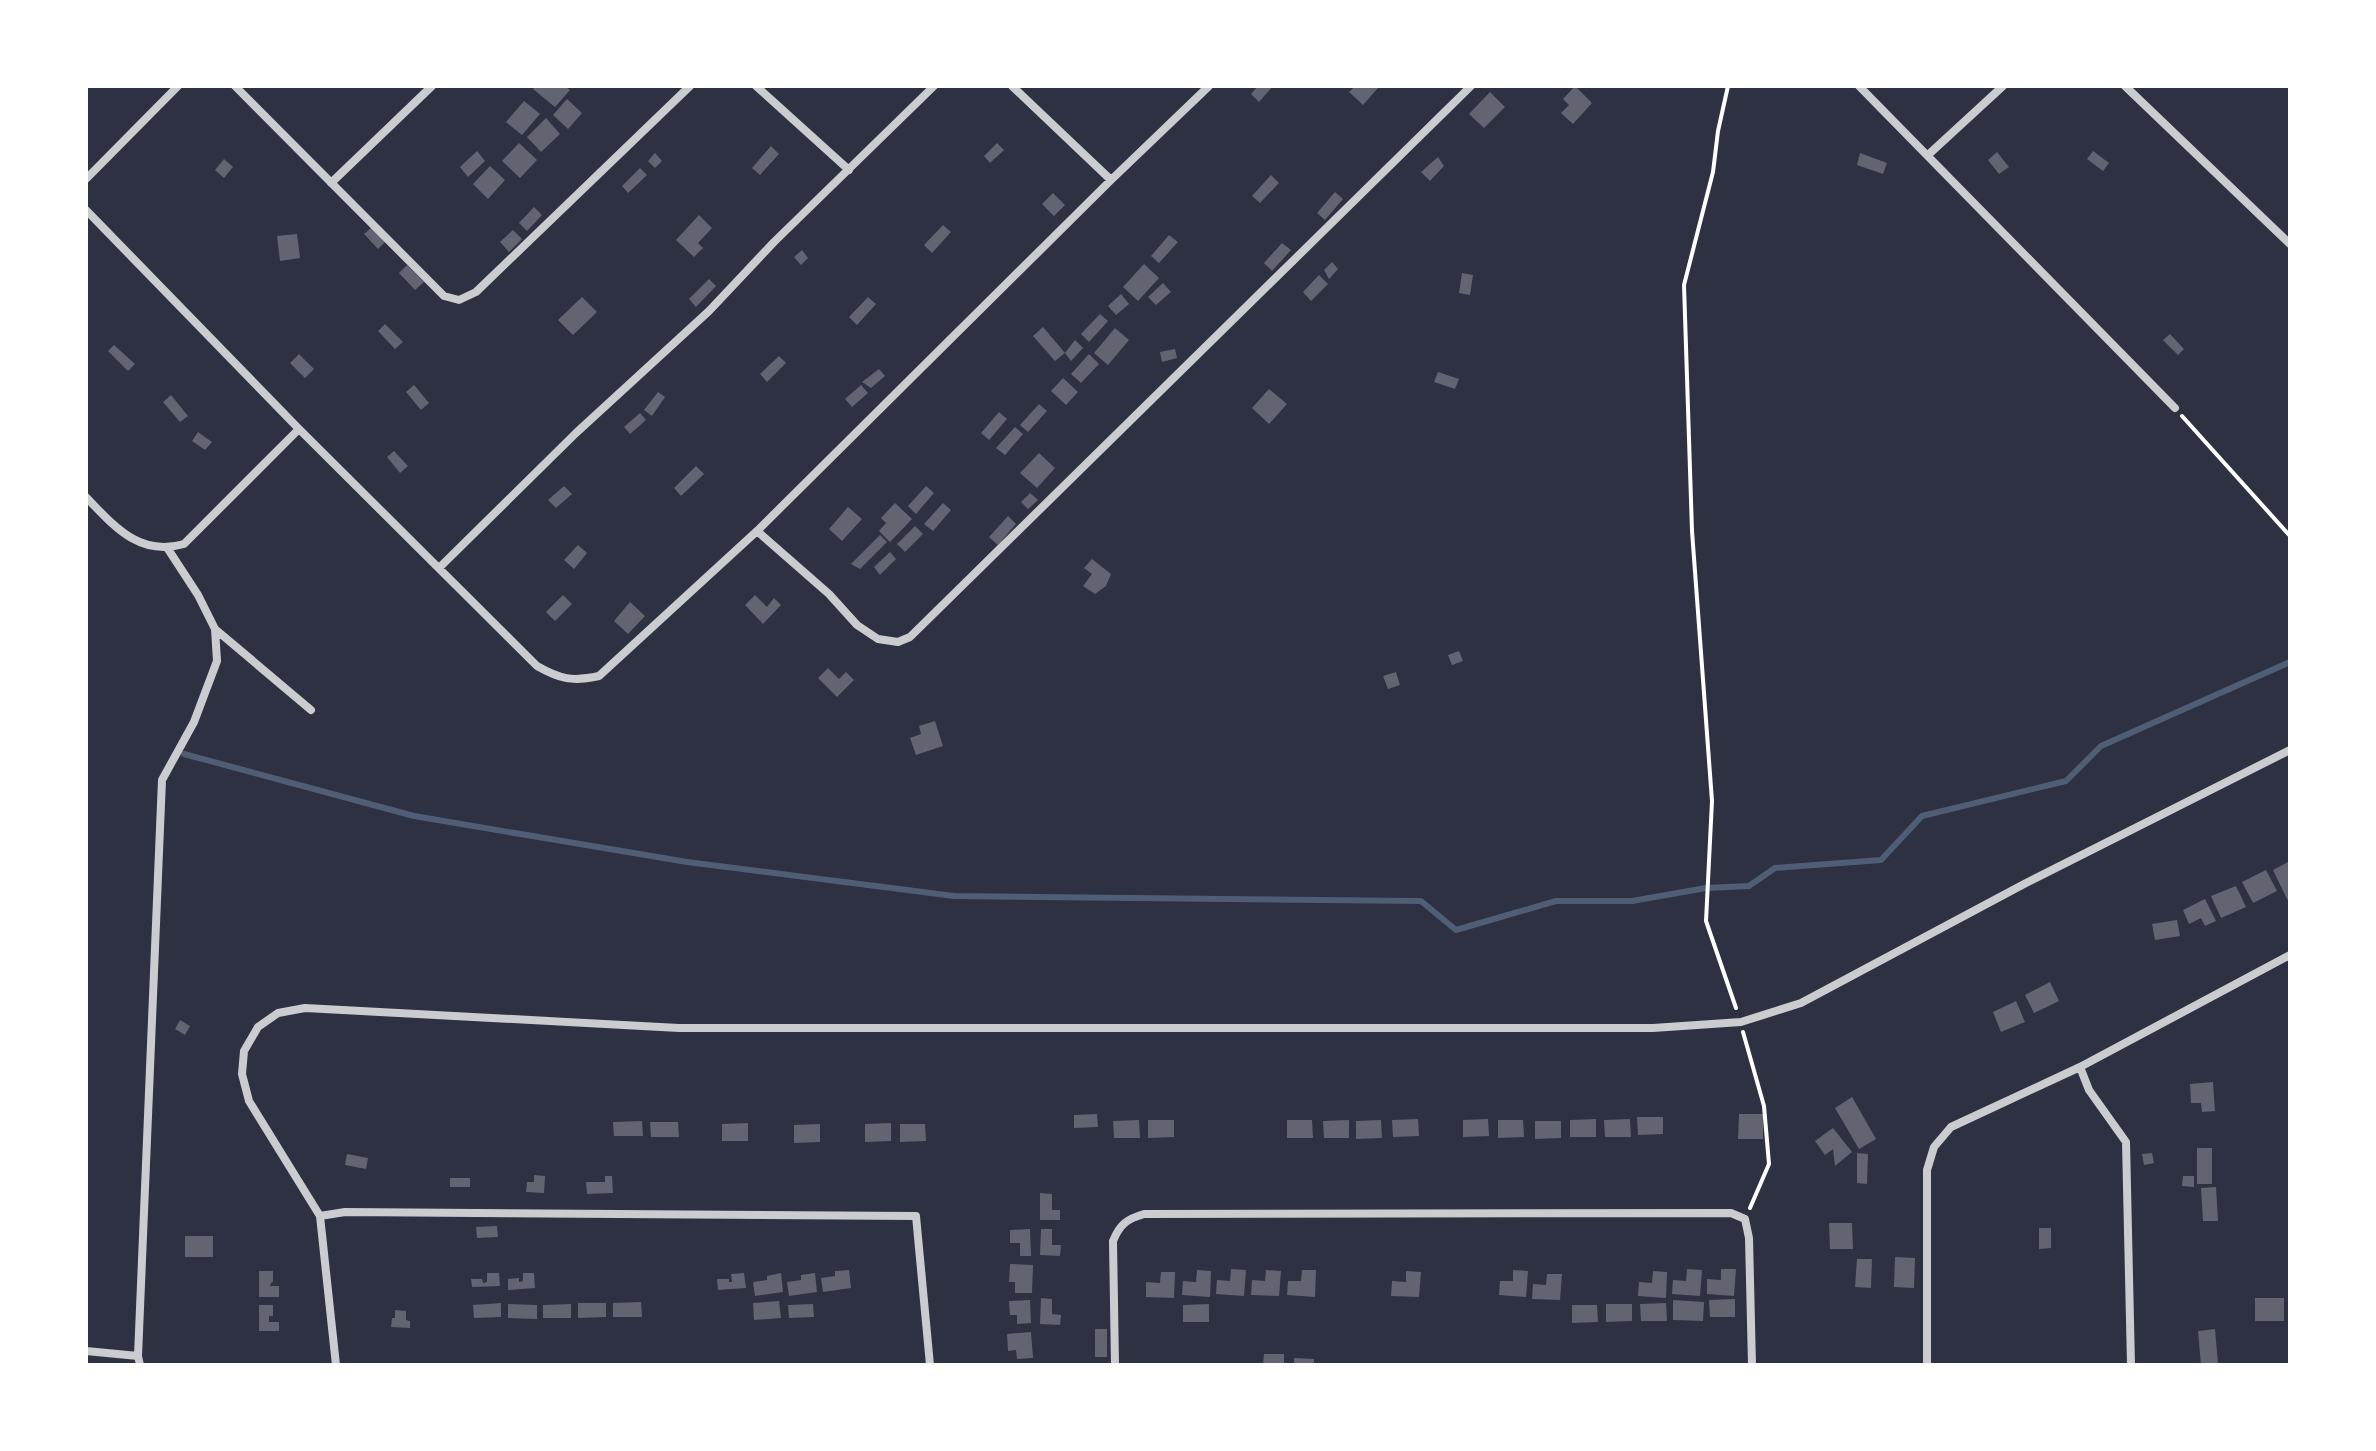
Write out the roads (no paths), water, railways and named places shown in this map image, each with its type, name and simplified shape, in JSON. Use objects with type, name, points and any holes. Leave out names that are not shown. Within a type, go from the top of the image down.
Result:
[{"type":"street","points":[[86,179],[178,86]]},
{"type":"street","points":[[235,86],[444,296],[459,300],[476,292],[690,86]]},
{"type":"street","points":[[331,183],[432,86]]},
{"type":"street","points":[[756,86],[849,170]]},
{"type":"street","points":[[439,568],[576,433],[709,311],[774,242],[934,86]]},
{"type":"street","points":[[1012,86],[1111,180]]},
{"type":"street","points":[[86,210],[299,429],[537,666],[559,679],[584,679],[599,676],[757,531],[1209,86]]},
{"type":"street","points":[[757,531],[829,594],[857,625],[878,639],[898,642],[910,637],[1471,86]]},
{"type":"street","points":[[1859,86],[2175,408]]},
{"type":"street","points":[[1928,155],[2003,86]]},
{"type":"street","points":[[2125,86],[2290,244]]},
{"type":"street","points":[[86,497],[121,532],[145,545],[168,549],[184,544],[299,429]]},
{"type":"street","points":[[86,1351],[139,1360],[162,780],[194,722],[217,661],[215,629],[198,595],[168,549]]},
{"type":"street","points":[[215,629],[311,710]]},
{"type":"street","points":[[336,1365],[320,1216],[249,1101],[242,1074],[244,1051],[258,1027],[278,1013],[305,1008],[679,1028],[1653,1028],[1741,1022],[1801,1003],[2026,883],[2290,750]]},
{"type":"street","points":[[1927,1365],[1927,1170],[1934,1147],[1951,1127],[2080,1067],[2290,955]]},
{"type":"street","points":[[2080,1067],[2089,1090],[2126,1142],[2131,1365]]},
{"type":"street","points":[[320,1216],[345,1212],[916,1216],[930,1365]]},
{"type":"street","points":[[1115,1365],[1113,1241],[1118,1228],[1128,1218],[1144,1214],[1731,1213],[1745,1219],[1749,1238],[1752,1365]]},
{"type":"waterway","points":[[184,754],[414,816],[687,862],[954,896],[1421,901],[1456,930],[1556,901],[1632,901],[1706,888],[1749,886],[1775,868],[1881,860],[1922,816],[2066,781],[2101,746],[2290,662]]}]
